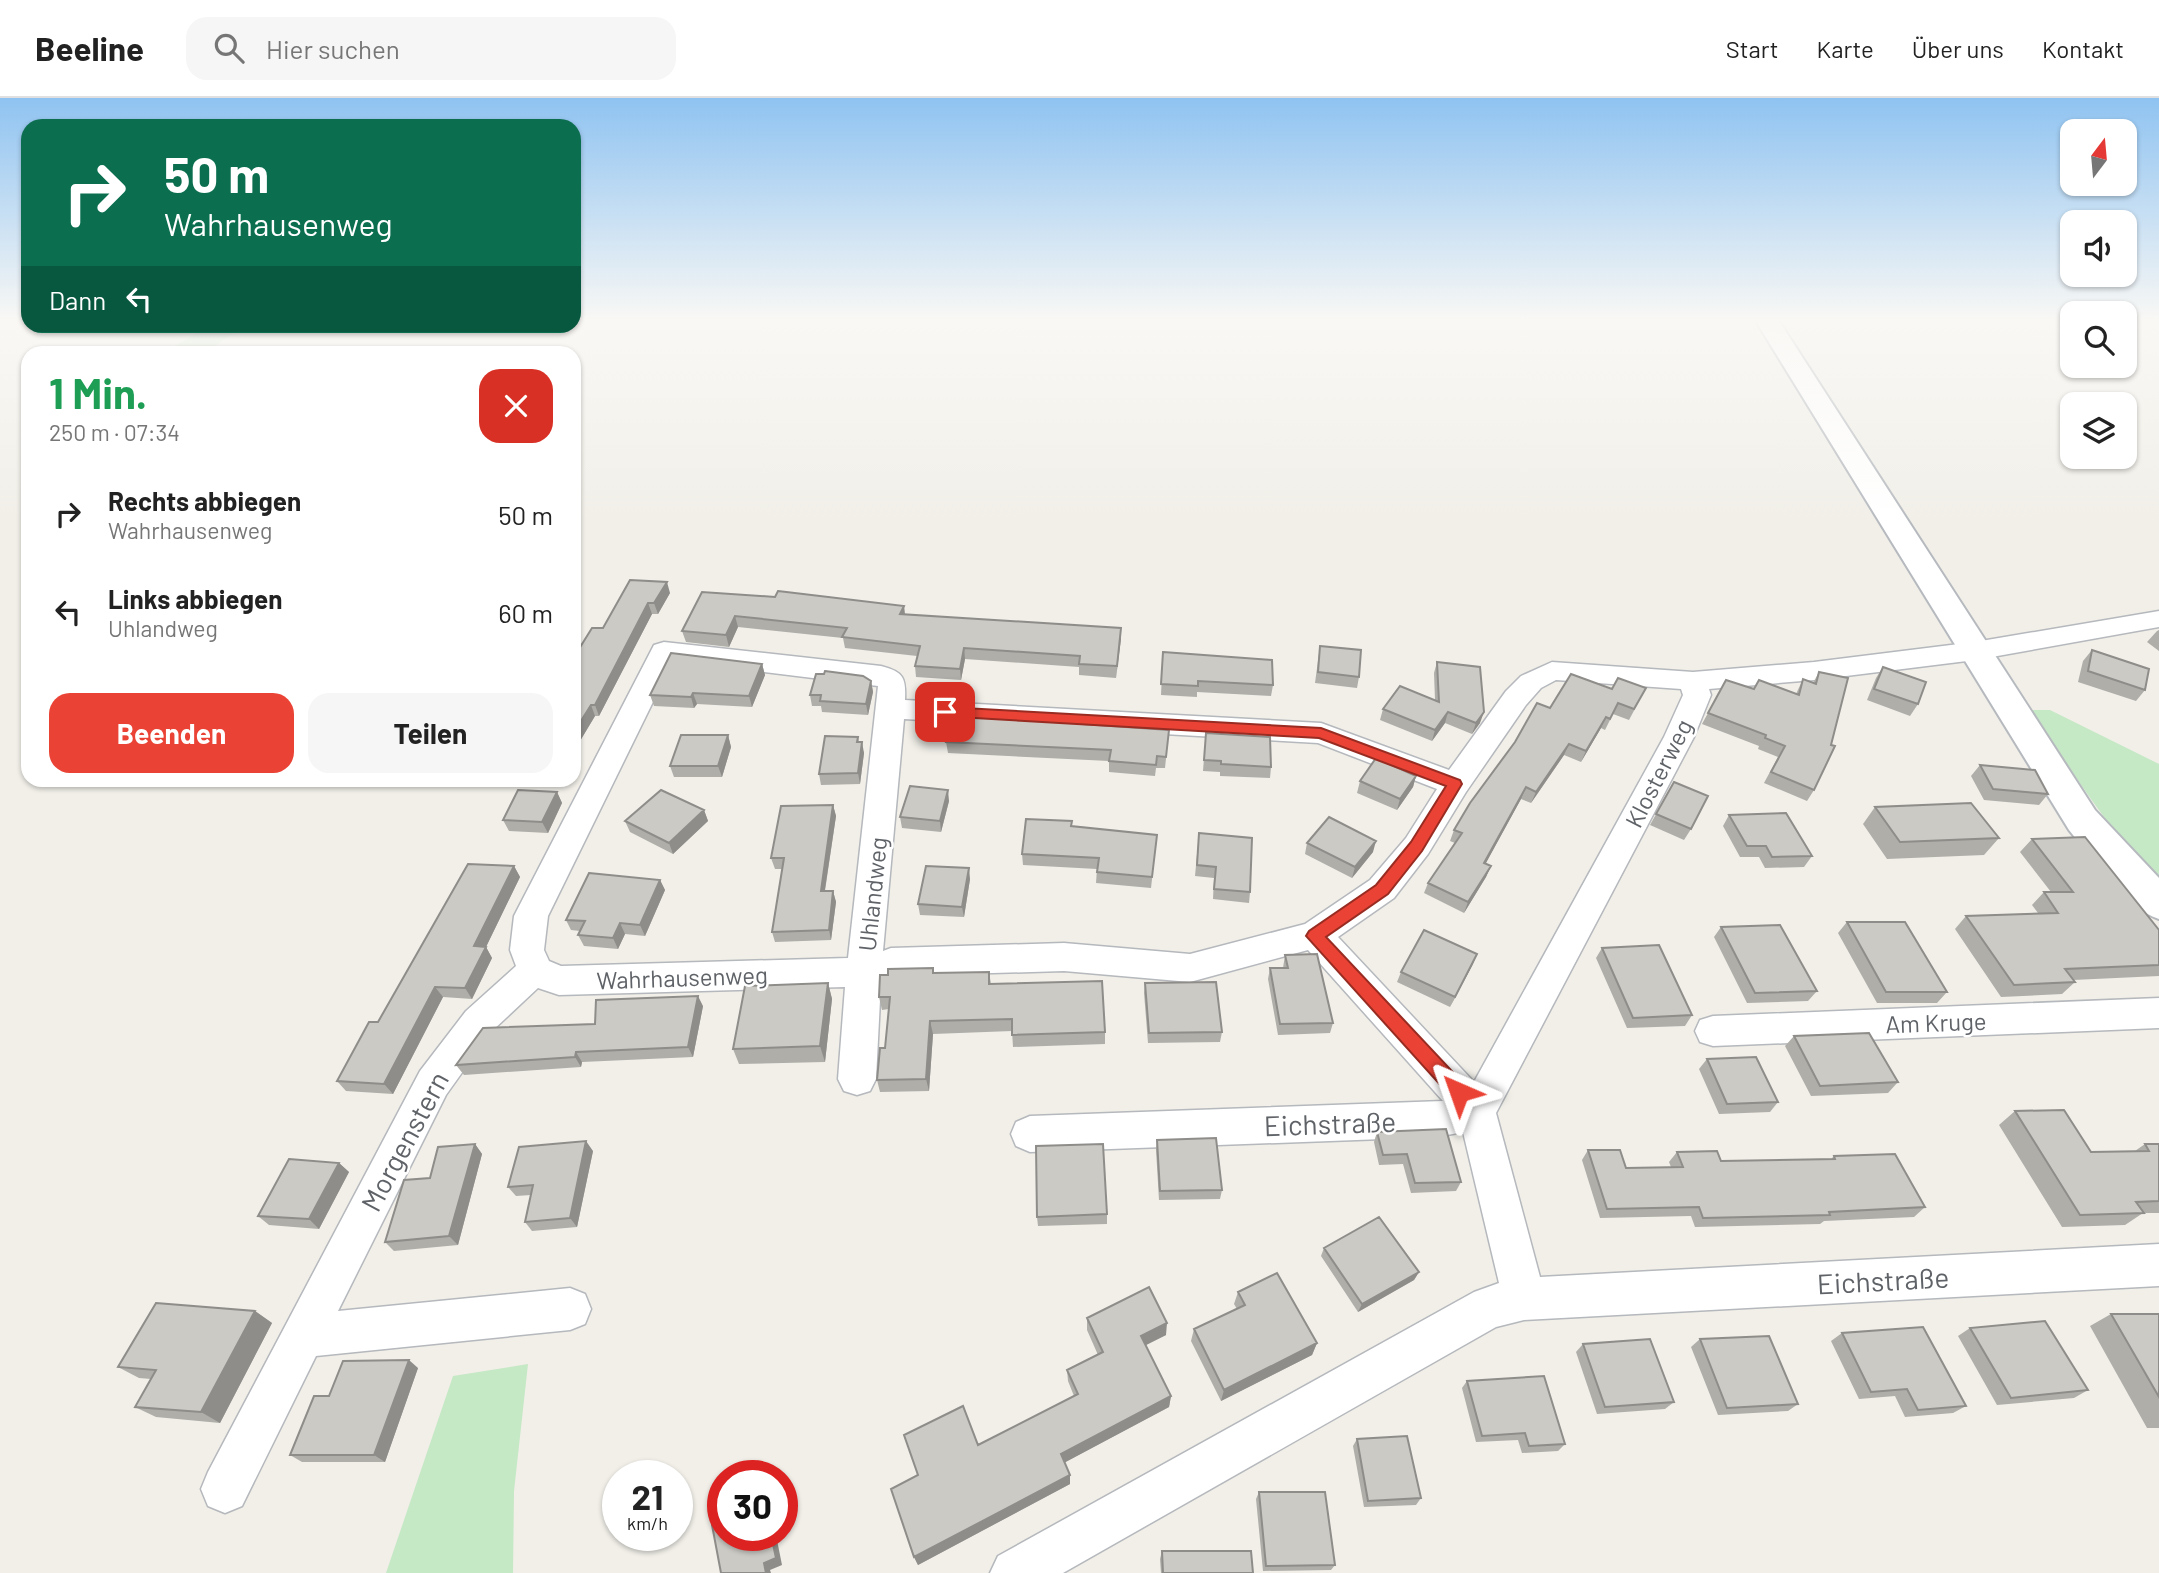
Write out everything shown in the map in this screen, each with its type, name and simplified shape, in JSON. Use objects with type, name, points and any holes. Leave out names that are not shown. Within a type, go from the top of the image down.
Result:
[{"type":"street","points":[[1809,387],[2082,820],[2127,872],[2159,903]]},
{"type":"street","points":[[1693,681],[1814,671],[1975,650],[2159,619]]},
{"type":"street","name":"Uhlandweg","points":[[535,971],[527,950],[531,916],[664,651],[881,675],[892,682],[891,709],[864,972],[857,1079]]},
{"type":"street","name":"Wahrhausenweg","points":[[535,971],[559,981],[864,972],[891,962],[1064,957],[1190,968],[1315,936],[1382,889],[1417,846],[1455,784],[1516,698],[1531,682],[1552,671],[1693,681]]},
{"type":"street","name":"Klosterweg","points":[[1477,1112],[1679,737],[1697,695],[1693,681]]},
{"type":"street","points":[[891,709],[1321,733],[1455,784]]},
{"type":"street","points":[[1315,936],[1477,1112],[1524,1299]]},
{"type":"street","name":"Morgenstern","points":[[225,1489],[433,1083],[471,1027],[510,989],[535,971]]},
{"type":"street","name":"Am Kruge","points":[[1713,1031],[2159,1013]]},
{"type":"street","name":"Eichstraße","points":[[1030,1134],[1437,1120],[1477,1112]]},
{"type":"street","name":"Eichstraße","points":[[1015,1573],[1489,1307],[1524,1299],[2159,1265]]},
{"type":"street","points":[[304,1335],[360,1332],[570,1309]]},
{"type":"green space","points":[[2032,710],[2050,710],[2159,764],[2159,879],[2106,820]]},
{"type":"green space","points":[[528,1364],[514,1491],[513,1573],[386,1573],[453,1376]]},
{"type":"building","points":[[630,580],[667,582],[654,603],[648,603],[595,705],[591,705],[581,721],[581,646],[592,628],[603,628]]},
{"type":"building","points":[[778,591],[904,606],[900,614],[1121,628],[1117,666],[1079,664],[1080,656],[964,648],[960,669],[915,666],[920,646],[842,637],[847,628],[735,616],[726,635],[682,631],[702,592],[775,597]]},
{"type":"building","points":[[1320,646],[1361,650],[1359,677],[1318,672]]},
{"type":"building","points":[[2092,650],[2149,669],[2145,690],[2088,671]]},
{"type":"building","points":[[1163,652],[1272,660],[1273,685],[1198,681],[1198,686],[1161,684]]},
{"type":"building","points":[[671,653],[762,664],[749,696],[693,693],[691,697],[650,695]]},
{"type":"building","points":[[1437,662],[1480,667],[1484,712],[1476,723],[1448,712],[1435,730],[1383,709],[1400,686],[1439,702]]},
{"type":"building","points":[[1883,667],[1926,682],[1918,704],[1874,689]]},
{"type":"building","points":[[825,671],[863,676],[871,681],[866,704],[820,701],[821,695],[810,695],[816,674],[824,674]]},
{"type":"building","points":[[1819,672],[1848,678],[1831,745],[1835,746],[1814,790],[1771,772],[1785,746],[1765,738],[1766,735],[1708,713],[1726,680],[1754,689],[1759,680],[1799,695],[1803,679],[1816,684]]},
{"type":"building","points":[[1571,674],[1612,689],[1618,678],[1646,688],[1634,709],[1618,703],[1610,719],[1606,717],[1586,751],[1569,744],[1536,792],[1526,787],[1484,863],[1491,866],[1468,902],[1428,883],[1462,833],[1454,830],[1470,803],[1515,742],[1537,703],[1550,708]]},
{"type":"building","points":[[955,713],[1083,721],[1083,724],[1169,730],[1166,757],[1157,756],[1156,765],[1109,761],[1111,750],[946,742]]},
{"type":"building","points":[[1206,733],[1270,737],[1271,767],[1221,764],[1221,761],[1204,760]]},
{"type":"building","points":[[681,735],[728,735],[718,766],[670,766]]},
{"type":"building","points":[[825,736],[858,737],[857,742],[862,742],[858,773],[819,774]]},
{"type":"building","points":[[1376,758],[1416,776],[1400,799],[1360,781]]},
{"type":"building","points":[[1980,765],[2035,770],[2048,794],[1993,789]]},
{"type":"building","points":[[1674,782],[1708,796],[1691,829],[1656,814]]},
{"type":"building","points":[[910,786],[948,790],[940,821],[900,817]]},
{"type":"building","points":[[518,790],[557,792],[542,822],[503,820]]},
{"type":"building","points":[[661,790],[704,810],[669,843],[625,821]]},
{"type":"building","points":[[1971,803],[1999,838],[1900,842],[1875,807]]},
{"type":"building","points":[[833,805],[821,891],[833,891],[829,930],[772,932],[784,858],[771,858],[781,806]]},
{"type":"building","points":[[1786,813],[1812,856],[1772,857],[1766,846],[1747,846],[1729,815]]},
{"type":"building","points":[[1329,817],[1376,841],[1355,867],[1307,843]]},
{"type":"building","points":[[1026,819],[1072,821],[1071,826],[1157,835],[1152,877],[1097,872],[1099,858],[1022,854]]},
{"type":"building","points":[[1199,833],[1252,838],[1250,892],[1214,889],[1216,867],[1197,865]]},
{"type":"building","points":[[2085,837],[2159,930],[2159,965],[2065,969],[2075,982],[2014,985],[1966,916],[2058,913],[2044,892],[2073,892],[2032,839]]},
{"type":"building","points":[[468,864],[514,866],[474,946],[486,947],[465,988],[435,987],[384,1084],[337,1081],[369,1022],[378,1022]]},
{"type":"building","points":[[926,866],[969,868],[962,907],[918,904]]},
{"type":"building","points":[[589,873],[660,880],[640,925],[620,923],[613,938],[578,935],[585,921],[566,920]]},
{"type":"building","points":[[1847,922],[1905,922],[1947,992],[1886,992]]},
{"type":"building","points":[[1780,925],[1817,991],[1755,993],[1721,927]]},
{"type":"building","points":[[1424,930],[1477,954],[1455,997],[1401,972]]},
{"type":"building","points":[[1659,945],[1692,1015],[1633,1018],[1602,948]]},
{"type":"building","points":[[1317,954],[1333,1023],[1280,1024],[1270,968],[1288,968],[1285,955]]},
{"type":"building","points":[[933,968],[933,973],[989,972],[989,984],[1102,981],[1105,1032],[1012,1035],[1012,1019],[930,1021],[926,1079],[877,1080],[880,1048],[885,1048],[890,997],[879,997],[880,975],[888,975],[888,969]]},
{"type":"building","points":[[1216,982],[1222,1032],[1149,1033],[1145,983]]},
{"type":"building","points":[[828,983],[820,1046],[733,1049],[745,986]]},
{"type":"building","points":[[698,996],[688,1047],[576,1052],[575,1057],[456,1065],[483,1028],[595,1024],[596,1000]]},
{"type":"building","points":[[1869,1033],[1898,1082],[1820,1086],[1794,1036]]},
{"type":"building","points":[[1756,1057],[1778,1102],[1727,1104],[1707,1059]]},
{"type":"building","points":[[2064,1110],[2091,1152],[2149,1151],[2145,1144],[2159,1144],[2159,1201],[2136,1202],[2144,1213],[2080,1215],[2015,1111]]},
{"type":"building","points":[[1446,1129],[1461,1182],[1415,1183],[1407,1154],[1383,1155],[1377,1132]]},
{"type":"building","points":[[1216,1138],[1222,1190],[1160,1191],[1157,1140]]},
{"type":"building","points":[[586,1141],[570,1218],[525,1222],[533,1185],[508,1187],[519,1147]]},
{"type":"building","points":[[475,1144],[449,1236],[385,1242],[404,1180],[430,1178],[438,1147]]},
{"type":"building","points":[[1103,1144],[1107,1214],[1037,1217],[1036,1146]]},
{"type":"building","points":[[1588,1150],[1620,1150],[1626,1168],[1683,1167],[1677,1152],[1717,1151],[1721,1161],[1835,1159],[1834,1156],[1895,1154],[1925,1207],[1829,1212],[1830,1215],[1703,1218],[1699,1207],[1607,1209]]},
{"type":"building","points":[[289,1159],[339,1163],[309,1219],[258,1216]]},
{"type":"building","points":[[1379,1217],[1419,1272],[1362,1304],[1324,1248]]},
{"type":"building","points":[[1277,1273],[1317,1343],[1224,1390],[1194,1329],[1245,1305],[1238,1292]]},
{"type":"building","points":[[1149,1287],[1167,1323],[1141,1336],[1171,1396],[1061,1454],[1070,1475],[914,1557],[891,1489],[918,1475],[904,1435],[963,1406],[978,1445],[1078,1394],[1067,1370],[1103,1352],[1087,1318]]},
{"type":"building","points":[[156,1303],[255,1311],[201,1412],[135,1407],[156,1370],[118,1367]]},
{"type":"building","points":[[2111,1314],[2159,1314],[2159,1397]]},
{"type":"building","points":[[2045,1321],[2088,1390],[2011,1398],[1970,1328]]},
{"type":"building","points":[[1923,1327],[1966,1406],[1918,1410],[1907,1389],[1871,1392],[1842,1333]]},
{"type":"building","points":[[1769,1336],[1798,1404],[1727,1408],[1700,1339]]},
{"type":"building","points":[[1650,1339],[1674,1402],[1605,1407],[1583,1344]]},
{"type":"building","points":[[409,1360],[374,1455],[290,1455],[314,1396],[329,1396],[343,1361]]},
{"type":"building","points":[[1544,1376],[1565,1444],[1529,1446],[1525,1433],[1482,1436],[1467,1381]]},
{"type":"building","points":[[1407,1436],[1421,1498],[1368,1501],[1357,1439]]},
{"type":"building","points":[[1259,1492],[1325,1492],[1335,1565],[1266,1566]]},
{"type":"building","points":[[717,1551],[774,1551],[776,1558],[764,1563],[766,1573],[721,1573]]},
{"type":"building","points":[[1162,1551],[1251,1551],[1253,1573],[1163,1573]]},
{"type":"route","points":[[945,712],[1321,733],[1455,784],[1417,846],[1382,889],[1315,936],[1459,1092]]}]
